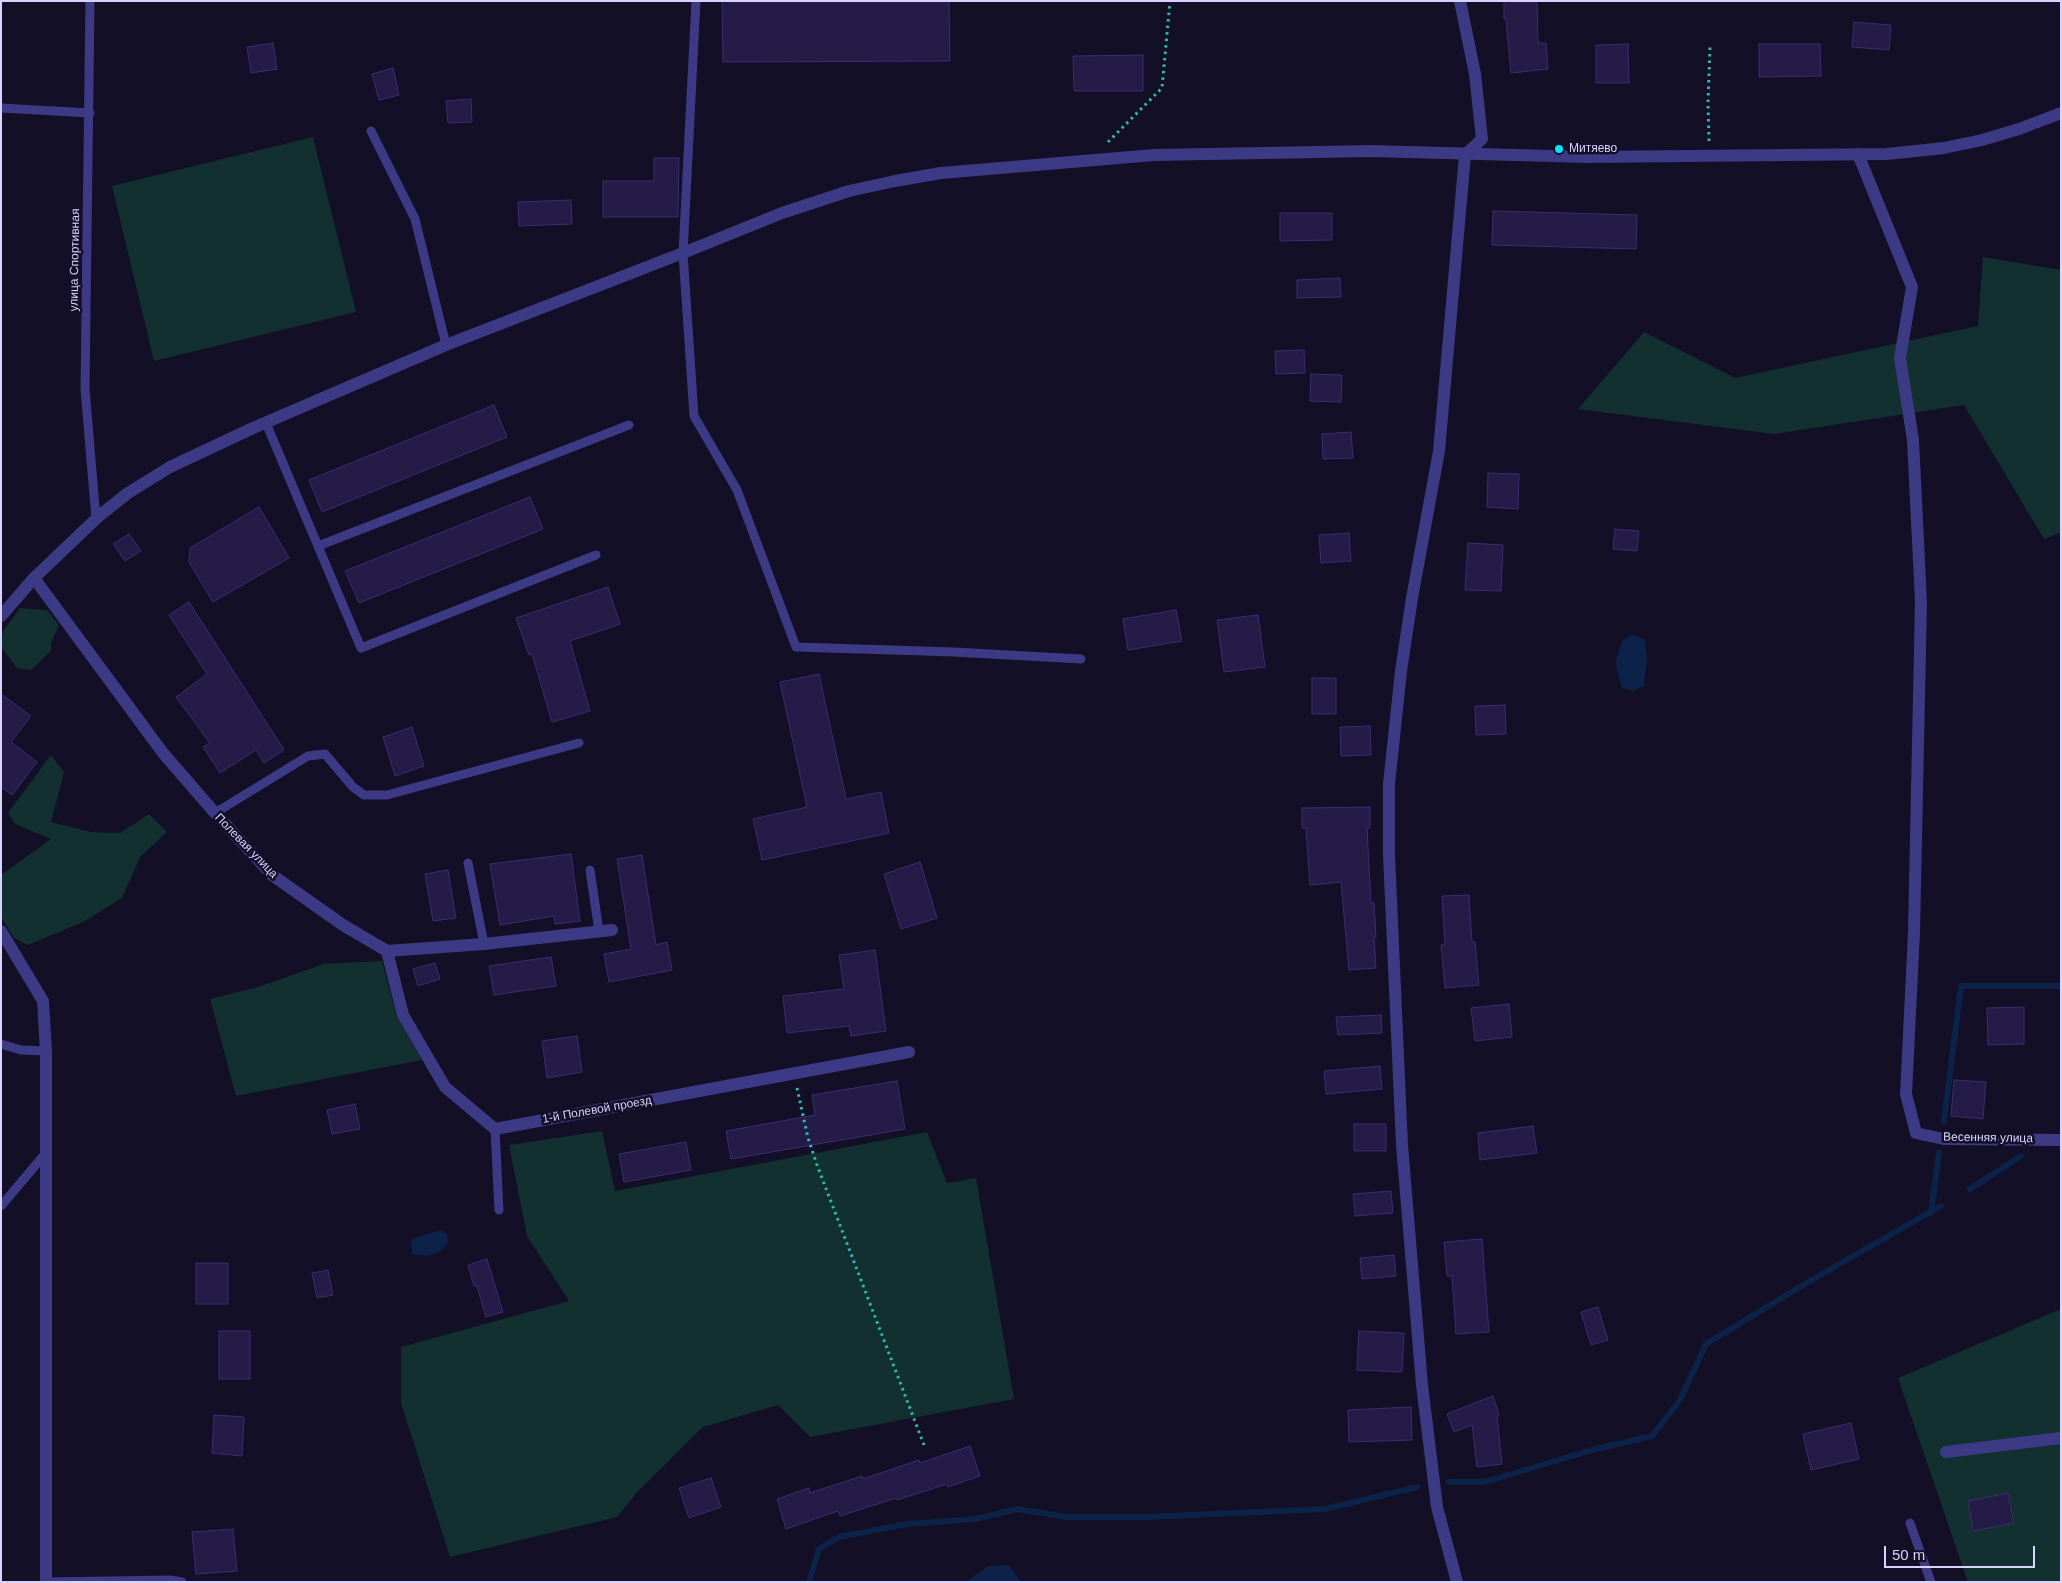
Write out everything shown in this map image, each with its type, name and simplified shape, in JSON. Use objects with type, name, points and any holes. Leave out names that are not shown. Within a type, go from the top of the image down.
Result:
[{"type":"street","points":[[1457,1582],[1437,1507],[1422,1375],[1402,1145],[1389,855],[1389,784],[1401,671],[1412,598],[1439,451],[1465,155],[1482,139],[1475,74],[1460,1]]},
{"type":"street","points":[[1,616],[34,578],[96,520],[128,493],[170,467],[446,345],[782,213],[872,186],[941,173],[1154,156],[1271,152],[1710,157],[1906,152],[1963,144],[2019,129],[2061,113]]},
{"type":"street","name":"Весенняя улица","points":[[1858,154],[1912,287],[1900,358],[1913,440],[1921,602],[1914,932],[1906,1094],[1916,1133],[1944,1139],[2061,1140]]},
{"type":"street","name":"Полевая улица","points":[[34,578],[163,753],[272,875],[343,925],[387,951]]},
{"type":"street","points":[[495,1128],[445,1087],[404,1015],[387,951],[484,944],[605,931]]},
{"type":"street","points":[[1,932],[43,1001],[46,1051],[46,1582]]},
{"type":"street","name":"1-й Полевой проезд","points":[[495,1128],[909,1052]]},
{"type":"street","points":[[1946,1452],[2061,1438]]},
{"type":"lane","name":"улица Спортивная","points":[[90,1],[85,389],[96,520]]},
{"type":"lane","points":[[696,1],[683,253],[694,416],[737,490],[796,647],[954,652],[1081,659]]},
{"type":"lane","points":[[1,108],[90,113]]},
{"type":"lane","points":[[371,131],[415,219],[446,345]]},
{"type":"lane","points":[[266,423],[361,648],[596,555]]},
{"type":"lane","points":[[318,546],[629,425]]},
{"type":"lane","points":[[215,813],[308,756],[325,754],[353,786],[364,795],[387,795],[579,743]]},
{"type":"lane","points":[[468,863],[484,944]]},
{"type":"lane","points":[[590,870],[605,931]]},
{"type":"lane","points":[[1,1044],[21,1050],[46,1051]]},
{"type":"lane","points":[[495,1128],[499,1210]]},
{"type":"lane","points":[[1,1206],[45,1154]]},
{"type":"lane","points":[[1910,1523],[1931,1582]]},
{"type":"lane","points":[[46,1582],[170,1580],[182,1582]]},
{"type":"path","points":[[1090,161],[1162,88],[1170,1]]},
{"type":"path","points":[[1710,47],[1708,102],[1710,157]]},
{"type":"path","points":[[794,1074],[808,1138],[817,1165],[924,1445]]},
{"type":"green space","points":[[313,137],[356,312],[154,361],[112,186]]},
{"type":"green space","points":[[1983,257],[2061,270],[2061,532],[2044,539],[1964,405],[1774,434],[1578,409],[1644,332],[1735,378],[1978,326]]},
{"type":"green space","points":[[20,608],[47,610],[59,625],[51,643],[51,651],[31,670],[17,668],[1,647],[3,631]]},
{"type":"green space","points":[[51,755],[64,772],[51,822],[91,832],[120,833],[149,814],[167,832],[140,857],[122,898],[83,922],[28,945],[14,938],[1,917],[1,875],[51,839],[15,824],[8,813]]},
{"type":"green space","points":[[382,961],[397,1017],[422,1060],[236,1096],[210,999],[258,987],[324,964]]},
{"type":"green space","points":[[602,1131],[615,1191],[927,1132],[947,1183],[976,1178],[1014,1399],[810,1437],[778,1405],[703,1427],[638,1491],[617,1517],[450,1557],[401,1403],[401,1347],[569,1301],[527,1236],[509,1145]]},
{"type":"green space","points":[[2061,1309],[2061,1582],[1968,1582],[1898,1378]]},
{"type":"water","points":[[1633,634],[1645,640],[1647,659],[1644,686],[1633,691],[1622,688],[1615,663],[1622,641]]},
{"type":"water","points":[[441,1230],[447,1234],[448,1242],[441,1251],[427,1256],[412,1254],[411,1239]]},
{"type":"water","points":[[1009,1565],[1021,1582],[966,1582],[988,1566]]},
{"type":"building","points":[[722,1],[949,1],[950,61],[723,62]]},
{"type":"building","points":[[1504,1],[1537,1],[1538,43],[1546,43],[1548,69],[1511,73],[1506,19],[1504,19]]},
{"type":"building","points":[[1854,22],[1891,25],[1889,50],[1852,47]]},
{"type":"building","points":[[273,43],[277,69],[251,73],[247,47]]},
{"type":"building","points":[[1628,44],[1629,83],[1596,83],[1596,45]]},
{"type":"building","points":[[1759,44],[1820,44],[1821,76],[1759,77]]},
{"type":"building","points":[[1143,55],[1143,91],[1074,91],[1073,56]]},
{"type":"building","points":[[393,68],[399,95],[379,100],[372,74]]},
{"type":"building","points":[[471,99],[472,122],[448,123],[446,101]]},
{"type":"building","points":[[654,158],[679,158],[678,217],[603,217],[603,181],[654,181]]},
{"type":"building","points":[[571,200],[572,224],[519,226],[518,202]]},
{"type":"building","points":[[1493,211],[1637,215],[1636,249],[1492,245]]},
{"type":"building","points":[[1280,213],[1332,213],[1332,240],[1280,241]]},
{"type":"building","points":[[1340,278],[1341,297],[1297,298],[1297,280]]},
{"type":"building","points":[[1304,350],[1305,373],[1276,374],[1275,351]]},
{"type":"building","points":[[1311,374],[1342,375],[1341,402],[1310,401]]},
{"type":"building","points":[[494,405],[507,437],[322,512],[309,480]]},
{"type":"building","points":[[1351,432],[1353,458],[1323,459],[1322,434]]},
{"type":"building","points":[[1488,473],[1519,474],[1518,509],[1487,507]]},
{"type":"building","points":[[530,497],[543,529],[359,603],[345,571]]},
{"type":"building","points":[[259,507],[289,558],[213,602],[189,562],[190,548]]},
{"type":"building","points":[[1615,529],[1639,531],[1637,551],[1613,549]]},
{"type":"building","points":[[1349,533],[1351,561],[1321,563],[1319,535]]},
{"type":"building","points":[[129,534],[141,551],[125,561],[113,544]]},
{"type":"building","points":[[1468,543],[1503,545],[1501,591],[1465,590]]},
{"type":"building","points":[[608,587],[620,624],[570,641],[590,711],[552,722],[532,654],[529,655],[516,618]]},
{"type":"building","points":[[189,602],[284,750],[264,763],[256,750],[220,773],[203,747],[210,743],[176,697],[207,674],[169,615]]},
{"type":"building","points":[[1176,610],[1182,641],[1128,650],[1123,619]]},
{"type":"building","points":[[1258,615],[1265,667],[1224,672],[1217,620]]},
{"type":"building","points":[[819,674],[846,799],[881,792],[889,833],[762,860],[753,819],[807,807],[780,682]]},
{"type":"building","points":[[1312,678],[1336,678],[1336,714],[1312,714]]},
{"type":"building","points":[[1,694],[31,716],[11,742],[37,762],[12,795],[1,787]]},
{"type":"building","points":[[1505,705],[1506,734],[1476,735],[1475,706]]},
{"type":"building","points":[[1370,726],[1371,755],[1341,756],[1340,727]]},
{"type":"building","points":[[412,727],[424,766],[395,776],[383,737]]},
{"type":"building","points":[[1370,807],[1370,828],[1367,828],[1371,903],[1374,903],[1376,968],[1349,970],[1341,882],[1310,885],[1306,828],[1302,828],[1302,808]]},
{"type":"building","points":[[571,854],[580,921],[555,924],[554,916],[500,925],[490,864]]},
{"type":"building","points":[[642,855],[656,945],[667,942],[672,970],[609,982],[604,954],[631,949],[617,859]]},
{"type":"building","points":[[920,862],[937,918],[901,929],[884,874]]},
{"type":"building","points":[[448,870],[456,918],[433,921],[425,874]]},
{"type":"building","points":[[1469,895],[1472,942],[1475,942],[1479,985],[1445,988],[1441,945],[1445,944],[1442,896]]},
{"type":"building","points":[[875,950],[886,1031],[851,1036],[849,1026],[787,1033],[783,996],[844,989],[839,955]]},
{"type":"building","points":[[551,957],[556,986],[494,995],[489,966]]},
{"type":"building","points":[[435,963],[440,979],[418,986],[413,969]]},
{"type":"building","points":[[1509,1004],[1512,1037],[1475,1041],[1471,1008]]},
{"type":"building","points":[[2024,1007],[2024,1044],[1988,1045],[1987,1008]]},
{"type":"building","points":[[1381,1015],[1382,1033],[1338,1035],[1336,1017]]},
{"type":"building","points":[[577,1036],[582,1072],[547,1078],[542,1041]]},
{"type":"building","points":[[1380,1066],[1382,1089],[1326,1094],[1324,1071]]},
{"type":"building","points":[[1954,1080],[1986,1082],[1983,1119],[1951,1116]]},
{"type":"building","points":[[897,1081],[905,1129],[731,1159],[726,1131],[815,1115],[812,1095]]},
{"type":"building","points":[[355,1104],[360,1129],[332,1134],[327,1110]]},
{"type":"building","points":[[1354,1124],[1386,1124],[1386,1151],[1354,1151]]},
{"type":"building","points":[[1533,1126],[1537,1153],[1480,1160],[1478,1133]]},
{"type":"building","points":[[686,1142],[691,1170],[624,1182],[619,1154]]},
{"type":"building","points":[[1391,1191],[1393,1213],[1355,1216],[1353,1194]]},
{"type":"building","points":[[1482,1239],[1489,1332],[1456,1334],[1452,1276],[1447,1276],[1444,1242]]},
{"type":"building","points":[[1394,1255],[1396,1276],[1362,1279],[1360,1258]]},
{"type":"building","points":[[487,1259],[503,1312],[486,1317],[477,1286],[474,1286],[468,1265]]},
{"type":"building","points":[[196,1263],[228,1263],[228,1304],[196,1304]]},
{"type":"building","points":[[328,1270],[333,1295],[317,1298],[312,1273]]},
{"type":"building","points":[[1598,1307],[1608,1340],[1591,1345],[1581,1312]]},
{"type":"building","points":[[219,1331],[250,1331],[250,1379],[219,1379]]},
{"type":"building","points":[[1359,1331],[1404,1333],[1402,1372],[1357,1370]]},
{"type":"building","points":[[1493,1396],[1499,1415],[1497,1416],[1502,1464],[1477,1467],[1472,1425],[1454,1432],[1447,1414]]},
{"type":"building","points":[[1411,1407],[1412,1440],[1349,1442],[1348,1410]]},
{"type":"building","points":[[214,1415],[244,1417],[242,1456],[212,1453]]},
{"type":"building","points":[[1851,1423],[1859,1459],[1811,1470],[1803,1434]]},
{"type":"building","points":[[970,1446],[980,1476],[948,1487],[947,1484],[897,1500],[896,1498],[840,1516],[838,1511],[786,1529],[777,1499],[809,1488],[810,1493],[862,1476],[863,1479],[919,1460],[920,1463]]},
{"type":"building","points":[[711,1478],[721,1507],[689,1518],[679,1488]]},
{"type":"building","points":[[2008,1493],[2014,1523],[1973,1531],[1968,1501]]},
{"type":"building","points":[[233,1529],[237,1571],[196,1574],[192,1532]]},
{"type":"waterway","points":[[1944,1121],[1961,986],[2061,986]]},
{"type":"waterway","points":[[1931,1213],[1939,1152]]},
{"type":"waterway","points":[[1970,1189],[2021,1156]]},
{"type":"waterway","points":[[1449,1482],[1485,1482],[1592,1450],[1652,1436],[1680,1400],[1706,1344],[1803,1285],[1941,1206]]},
{"type":"waterway","points":[[809,1582],[819,1549],[839,1537],[907,1524],[976,1519],[1017,1509],[1067,1517],[1146,1517],[1325,1509],[1417,1487]]},
{"type":"place","name":"Митяево","points":[[1559,149]]}]
